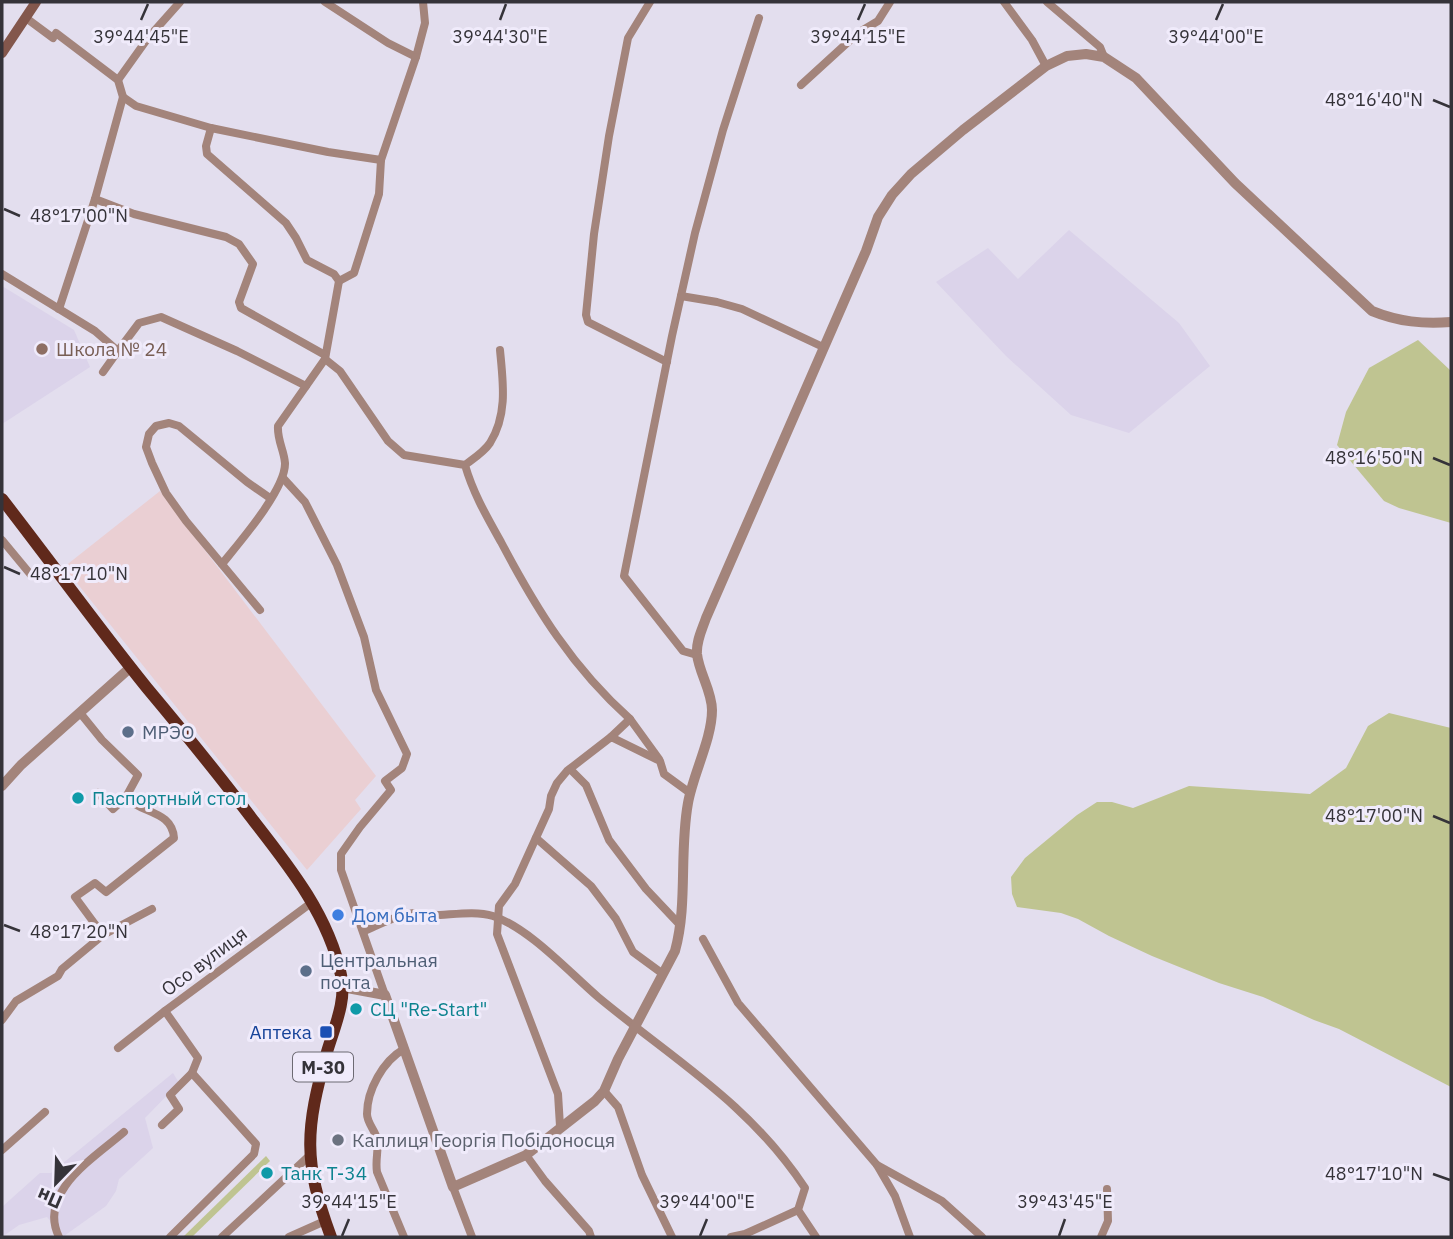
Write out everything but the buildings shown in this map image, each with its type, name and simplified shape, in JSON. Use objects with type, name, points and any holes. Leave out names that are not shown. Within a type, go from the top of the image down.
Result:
[{"type":"highway","name":"М-30","points":[[2,499],[296,876],[333,950],[342,983],[339,1014],[309,1130],[309,1156],[316,1194],[331,1237]]},
{"type":"main road","points":[[2,53],[36,2]]},
{"type":"street","points":[[118,80],[148,38],[180,2]]},
{"type":"street","points":[[326,2],[388,43],[416,57]]},
{"type":"street","points":[[339,281],[354,273],[360,259],[379,194],[381,160],[425,23],[423,2]]},
{"type":"street","points":[[650,2],[628,38],[594,233],[586,315],[588,322],[667,362]]},
{"type":"street","points":[[801,85],[858,33],[878,21],[890,2]]},
{"type":"street","points":[[1004,2],[1032,40],[1046,66]]},
{"type":"street","points":[[1047,2],[1100,47],[1104,57]]},
{"type":"street","points":[[26,18],[53,37],[56,33],[118,80],[123,97],[95,199],[59,309]]},
{"type":"street","points":[[697,656],[683,651],[624,576],[681,296],[723,130],[759,18]]},
{"type":"street","points":[[453,1188],[526,1155],[595,1101],[604,1091],[675,951],[680,925],[682,839],[690,793],[705,747],[712,710],[697,656],[697,642],[866,251],[878,217],[892,195],[911,174],[1046,66],[1067,56],[1086,54],[1104,57],[1136,79],[1235,183],[1372,311],[1391,319],[1412,322],[1451,322]]},
{"type":"street","points":[[123,97],[136,106],[211,128],[381,160]]},
{"type":"street","points":[[211,128],[206,146],[207,154],[286,223],[307,260],[334,274],[339,281],[325,357],[278,426],[285,462],[283,478],[256,521],[222,564]]},
{"type":"street","points":[[95,199],[134,214],[226,237],[239,244],[253,264],[239,302],[241,308],[325,357],[340,370],[388,441],[404,455],[465,465]]},
{"type":"street","points":[[2,274],[95,331],[118,351]]},
{"type":"street","points":[[681,296],[742,309],[823,347]]},
{"type":"street","points":[[103,372],[139,323],[160,317],[237,351],[306,386]]},
{"type":"street","points":[[465,465],[489,444],[500,420],[504,401],[500,351]]},
{"type":"street","points":[[260,610],[166,493],[146,447],[149,434],[156,426],[169,423],[179,426],[270,498]]},
{"type":"street","points":[[465,465],[471,485],[524,586],[569,656],[630,719],[660,761],[664,775],[690,793]]},
{"type":"street","points":[[283,478],[305,502],[337,565],[364,637],[376,690],[407,754],[402,768],[385,781],[391,790],[341,854],[341,870],[472,1237]]},
{"type":"street","points":[[2,540],[31,575]]},
{"type":"street","points":[[2,786],[21,765],[131,667]]},
{"type":"street","points":[[81,714],[102,740],[138,775],[126,797],[113,809],[98,793]]},
{"type":"street","points":[[561,1126],[558,1094],[497,934],[499,906],[515,884],[549,809],[557,783],[630,719]]},
{"type":"street","points":[[611,737],[660,761]]},
{"type":"street","points":[[570,769],[586,785],[609,840],[646,889],[680,925]]},
{"type":"street","points":[[103,935],[75,897],[95,883],[106,892],[174,838],[171,824],[163,817],[138,807],[126,797]]},
{"type":"street","points":[[536,838],[591,886],[616,919],[633,952],[663,974]]},
{"type":"street","name":"Осо вулиця","points":[[118,1048],[164,1010],[311,902]]},
{"type":"street","points":[[2,1020],[16,1001],[58,976],[62,969],[103,935],[152,909]]},
{"type":"street","points":[[364,931],[407,914],[422,912],[437,915],[489,915],[498,918],[513,925],[635,1027],[706,1080],[748,1117],[785,1158],[805,1188],[798,1210],[745,1234],[731,1237]]},
{"type":"street","points":[[703,939],[738,1003],[877,1165],[895,1196],[910,1237]]},
{"type":"street","points":[[342,983],[385,995]]},
{"type":"street","points":[[162,1125],[179,1109],[170,1095],[192,1073],[198,1058],[164,1010]]},
{"type":"street","points":[[404,1049],[381,1069],[367,1113],[378,1141],[375,1160],[377,1171],[404,1237]]},
{"type":"street","points":[[170,1237],[254,1154],[256,1144],[192,1073]]},
{"type":"street","points":[[604,1091],[618,1107],[642,1175],[671,1237]]},
{"type":"street","points":[[2,1150],[45,1112]]},
{"type":"street","points":[[59,1237],[52,1217],[56,1202],[69,1181],[124,1132]]},
{"type":"street","points":[[526,1155],[589,1231],[591,1237]]},
{"type":"street","points":[[222,1237],[309,1156]]},
{"type":"street","points":[[877,1165],[942,1201],[982,1237]]},
{"type":"street","points":[[1101,1237],[1108,1221],[1107,1189]]},
{"type":"street","points":[[798,1210],[816,1237]]},
{"type":"street","points":[[289,1237],[325,1221]]},
{"type":"shaded area","points":[[1069,230],[1179,323],[1210,366],[1129,433],[1071,415],[1006,356],[936,282],[988,248],[1018,279]]},
{"type":"shaded area","name":"Школа № 24","points":[[2,286],[74,330],[90,367],[2,424]]},
{"type":"shaded area","points":[[160,491],[376,776],[355,800],[361,809],[307,870],[64,567]]},
{"type":"shaded area","points":[[173,1073],[179,1083],[145,1118],[153,1148],[119,1179],[116,1191],[106,1206],[64,1236],[47,1217],[19,1225],[2,1237],[2,1207],[40,1173],[51,1173]]},
{"type":"green space","points":[[1418,340],[1451,371],[1451,523],[1384,501],[1337,445],[1346,412],[1369,368]]},
{"type":"green space","points":[[1389,713],[1451,728],[1451,1087],[1339,1029],[1263,997],[1219,983],[1152,956],[1078,919],[1061,913],[1017,907],[1012,894],[1011,877],[1025,858],[1097,802],[1112,802],[1133,808],[1189,786],[1310,794],[1346,768],[1368,726]]},
{"type":"green space","points":[[266,1156],[270,1161],[192,1237],[183,1237]]},
{"type":"place","name":"Школа № 24","points":[[42,349]]},
{"type":"place","name":"МРЭО","points":[[128,732]]},
{"type":"place","name":"Паспортный стол","points":[[78,798]]},
{"type":"place","name":"Дом быта","points":[[338,915]]},
{"type":"place","name":"Центральная почта","points":[[306,971]]},
{"type":"place","name":"СЦ \"Re-Start\"","points":[[356,1009]]},
{"type":"place","name":"Аптека","points":[[326,1032]]},
{"type":"place","name":"Каплиця Георгія Побідоносця","points":[[338,1140]]},
{"type":"place","name":"Танк Т-34","points":[[267,1173]]}]
